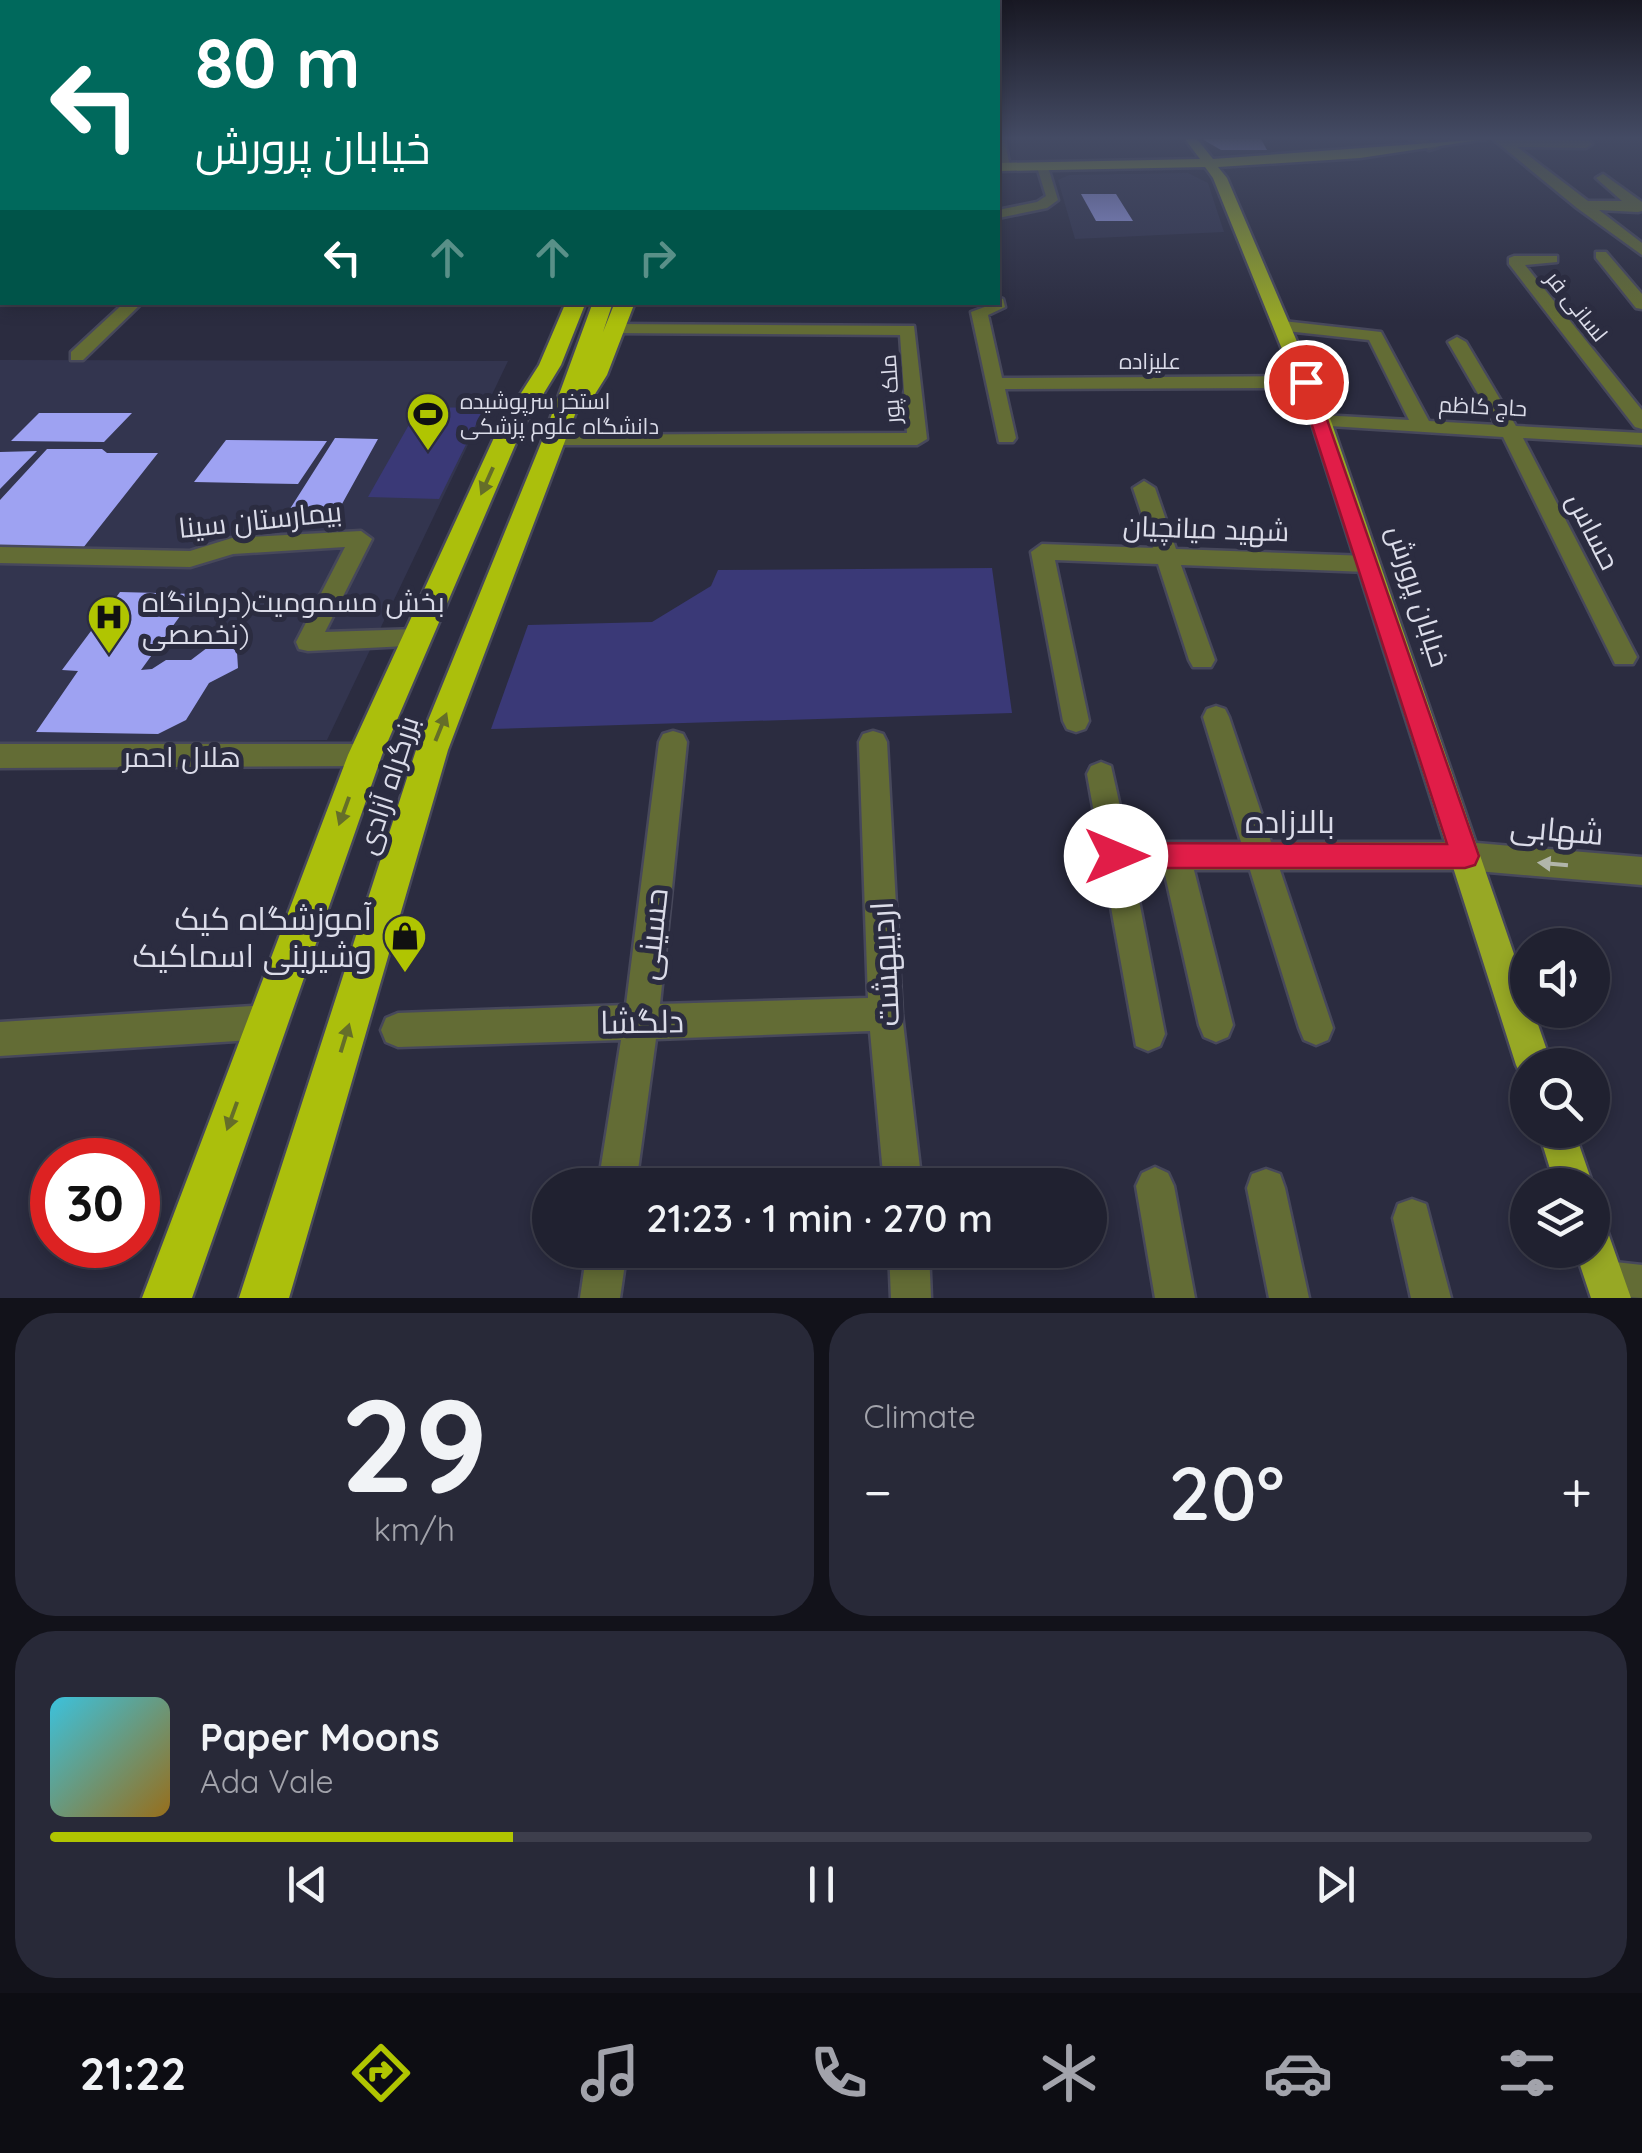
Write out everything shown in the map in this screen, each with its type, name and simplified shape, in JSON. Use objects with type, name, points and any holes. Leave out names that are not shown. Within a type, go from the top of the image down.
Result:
[{"type":"highway","name":"بزرگراه آزادی","points":[[167,1298],[365,755],[510,429],[529,369],[559,305]]},
{"type":"highway","name":"بزرگراه آزادی","points":[[510,429],[550,365],[575,305]]},
{"type":"highway","name":"بزرگراه آزادی","points":[[264,1298],[432,750],[554,441],[609,316]]},
{"type":"main road","name":"خیابان پرورش","points":[[1229,200],[1322,421],[1528,1048]]},
{"type":"street","points":[[1000,214],[1042,205],[1049,200]]},
{"type":"street","points":[[1575,200],[1642,250]]},
{"type":"street","points":[[1582,205],[1640,208]]},
{"type":"street","points":[[1601,255],[1642,304]]},
{"type":"street","name":"لسانی فر","points":[[1552,260],[1518,259],[1515,264],[1642,423]]},
{"type":"street","points":[[77,356],[132,305]]},
{"type":"street","points":[[998,305],[978,312],[1006,438]]},
{"type":"street","name":"ملک پور","points":[[554,441],[916,439],[908,330],[609,316]]},
{"type":"street","points":[[1283,326],[1375,336],[1422,427]]},
{"type":"street","name":"حساس","points":[[1457,342],[1510,432],[1624,657]]},
{"type":"street","name":"علیزاده","points":[[995,384],[1306,382]]},
{"type":"street","name":"حاج کاظم","points":[[1322,421],[1642,439]]},
{"type":"street","points":[[1144,488],[1202,660]]},
{"type":"street","name":"بیمارستان سینا","points":[[0,555],[190,559],[232,546],[362,539],[308,642],[417,638]]},
{"type":"street","name":"شهید میانچیان","points":[[1076,720],[1042,552],[1368,564]]},
{"type":"street","points":[[1216,717],[1316,1028]]},
{"type":"street","name":"حسینی","points":[[619,1168],[641,1021],[672,742]]},
{"type":"street","name":"اردیبهشت","points":[[872,742],[885,1014],[901,1168]]},
{"type":"street","name":"هلال احمر","points":[[0,756],[365,755]]},
{"type":"street","points":[[1101,774],[1148,1034]]},
{"type":"street","name":"بالازاده","points":[[1116,856],[1465,856]]},
{"type":"street","points":[[1176,856],[1216,1024]]},
{"type":"street","name":"شهابی","points":[[1465,856],[1642,871]]},
{"type":"street","name":"دلگشا","points":[[398,1030],[885,1014]]},
{"type":"street","points":[[0,1039],[266,1022]]},
{"type":"street","points":[[1155,1186],[1175,1298]]},
{"type":"street","points":[[1266,1188],[1290,1298]]},
{"type":"street","points":[[1412,1218],[1431,1298]]},
{"type":"street","points":[[600,1298],[604,1268]]},
{"type":"street","points":[[910,1268],[911,1298]]},
{"type":"shaded area","points":[[1064,200],[1213,200],[1224,232],[1075,239]]},
{"type":"shaded area","points":[[0,360],[508,361],[327,740],[0,745]]},
{"type":"shaded area","name":"استخر سرپوشیده دانشگاه علوم پزشکی","points":[[419,407],[484,408],[439,499],[368,497]]},
{"type":"shaded area","points":[[992,568],[1012,713],[491,729],[528,625],[652,622],[711,586],[718,570]]},
{"type":"building","points":[[1084,200],[1120,200],[1133,221],[1096,221]]},
{"type":"building","points":[[39,413],[132,413],[104,442],[11,441]]},
{"type":"building","points":[[335,438],[378,439],[337,513],[288,512]]},
{"type":"building","points":[[226,440],[327,441],[298,484],[194,482]]},
{"type":"building","points":[[47,449],[158,453],[83,548],[0,549],[0,500]]},
{"type":"building","points":[[37,451],[0,489],[0,452]]},
{"type":"building","points":[[120,592],[196,594],[141,670],[152,669],[166,660],[191,660],[220,638],[237,652],[238,668],[209,683],[186,720],[158,734],[36,732],[78,671],[62,670]]},
{"type":"place","name":"استخر سرپوشیده دانشگاه علوم پزشکی","points":[[428,452]]},
{"type":"place","name":"بخش مسمومیت(درمانگاه تخصصی)","points":[[109,655]]},
{"type":"place","name":"آموزشگاه کیک وشیرینی اسماکیک","points":[[405,974]]},
{"type":"route","points":[[1116,856],[1465,856],[1306,382]]}]
